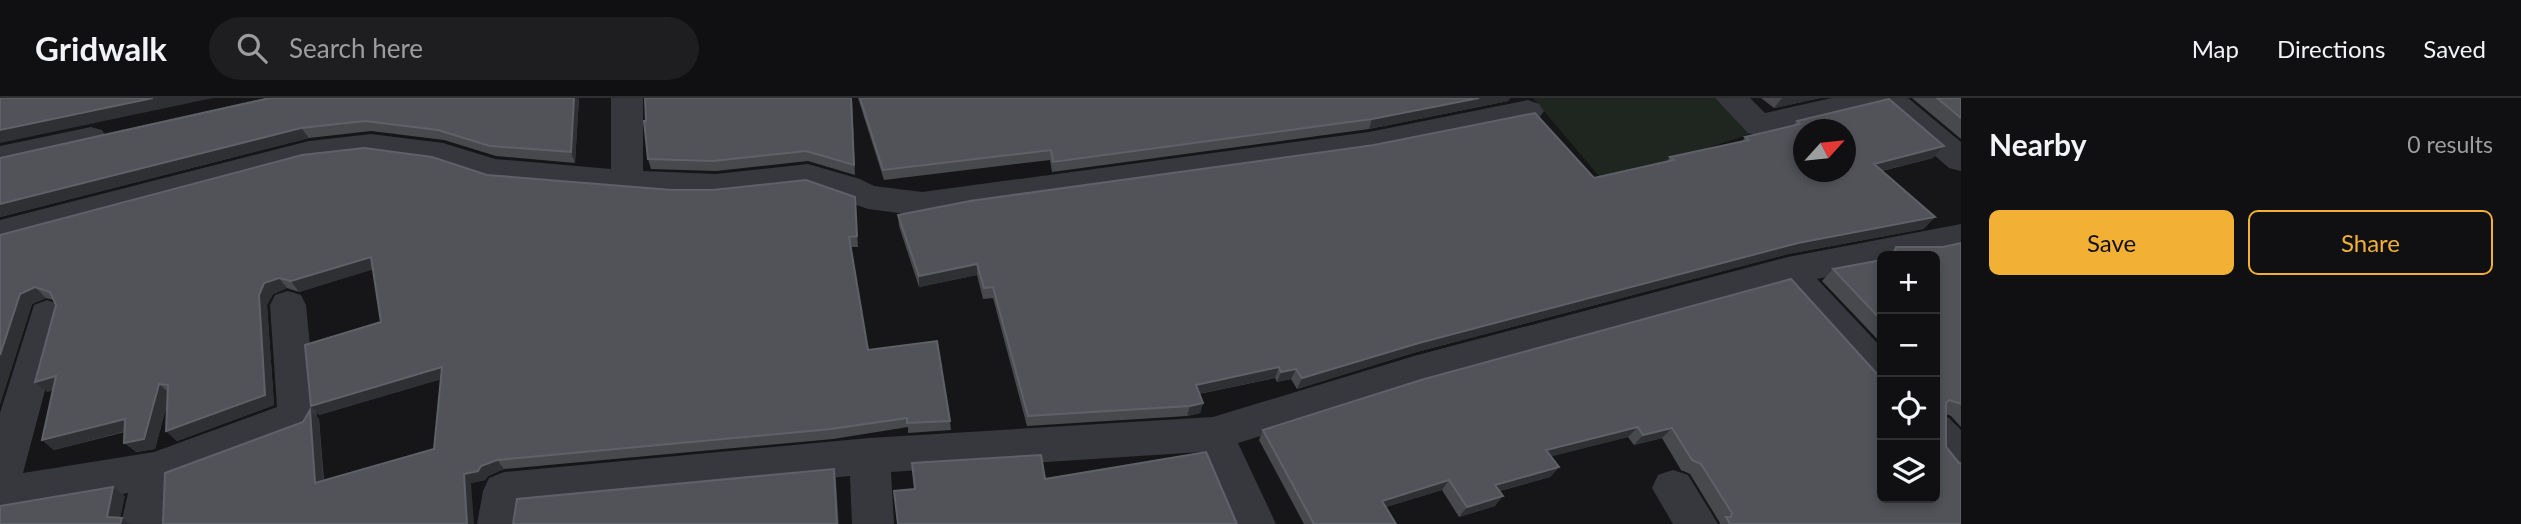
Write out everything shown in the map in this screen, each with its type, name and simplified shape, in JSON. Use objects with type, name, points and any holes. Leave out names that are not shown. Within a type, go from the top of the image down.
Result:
[{"type":"street","points":[[626,182],[627,98]]},
{"type":"street","points":[[1731,98],[1759,125],[1879,98]]},
{"type":"street","points":[[1888,98],[1961,160]]},
{"type":"street","points":[[0,233],[309,152],[371,145],[443,154],[493,171],[626,182],[716,186],[808,176],[848,187],[868,197],[922,204],[1369,143],[1528,111]]},
{"type":"street","points":[[0,157],[118,132]]},
{"type":"street","points":[[499,524],[503,491],[869,456],[1213,434],[1426,368],[1788,271],[1961,236]]},
{"type":"street","points":[[1788,271],[1877,368]]},
{"type":"street","points":[[47,315],[1,476],[154,470],[298,417],[288,305]]},
{"type":"street","points":[[1213,434],[1255,524]]},
{"type":"street","points":[[1940,435],[1961,458]]},
{"type":"street","points":[[869,456],[873,524]]},
{"type":"street","points":[[142,524],[154,470]]},
{"type":"street","points":[[1673,488],[1697,524]]},
{"type":"shaded area","points":[[1533,98],[1714,98],[1753,133],[1604,182]]},
{"type":"building","points":[[0,98],[153,98],[0,130]]},
{"type":"building","points":[[270,98],[574,98],[571,152],[490,146],[438,130],[365,121],[301,128],[0,204],[0,158]]},
{"type":"building","points":[[645,98],[851,98],[854,165],[806,151],[713,161],[648,159],[644,121]]},
{"type":"building","points":[[860,98],[1479,98],[1372,119],[1053,162],[1051,150],[883,170]]},
{"type":"building","points":[[1937,98],[1961,98],[1961,118]]},
{"type":"building","points":[[1889,99],[1944,146],[1874,164],[1935,217],[1798,243],[1419,343],[1302,378],[1296,369],[1281,372],[1279,367],[1196,385],[1203,403],[1190,406],[1028,416],[993,287],[984,288],[977,264],[919,276],[898,215],[970,201],[1374,145],[1535,113],[1594,178],[1674,160],[1670,157],[1749,140],[1745,137],[1793,126],[1793,182],[1856,182],[1856,119],[1805,119]]},
{"type":"building","points":[[364,148],[432,157],[487,175],[672,190],[713,190],[806,180],[855,197],[857,236],[849,237],[868,350],[937,341],[950,421],[907,423],[907,418],[831,429],[497,460],[481,466],[478,471],[464,474],[467,524],[163,524],[165,473],[303,422],[310,410],[315,483],[434,449],[442,367],[311,406],[305,345],[381,322],[371,257],[291,281],[279,278],[264,283],[259,295],[265,395],[166,431],[168,385],[159,384],[144,439],[124,443],[125,419],[42,440],[56,376],[35,382],[56,305],[50,292],[35,287],[20,294],[0,355],[0,235],[302,155]]},
{"type":"building","points":[[1961,243],[1961,404],[1949,400],[1946,403],[1946,447],[1961,463],[1961,524],[1730,524],[1726,517],[1731,517],[1732,513],[1701,464],[1692,460],[1672,428],[1643,435],[1638,427],[1546,450],[1559,467],[1495,485],[1503,496],[1467,507],[1449,480],[1382,501],[1396,524],[1314,524],[1263,430],[1421,380],[1791,279],[1877,374],[1877,503],[1940,503],[1940,251],[1895,251],[1896,247],[1943,247]]},
{"type":"building","points":[[1877,261],[1877,316],[1833,269]]},
{"type":"building","points":[[1206,452],[1237,524],[898,524],[894,491],[915,489],[912,463],[1041,455],[1045,479]]},
{"type":"building","points":[[834,469],[837,524],[513,524],[517,499]]},
{"type":"building","points":[[113,487],[107,517],[122,518],[120,524],[0,524],[0,506]]}]
